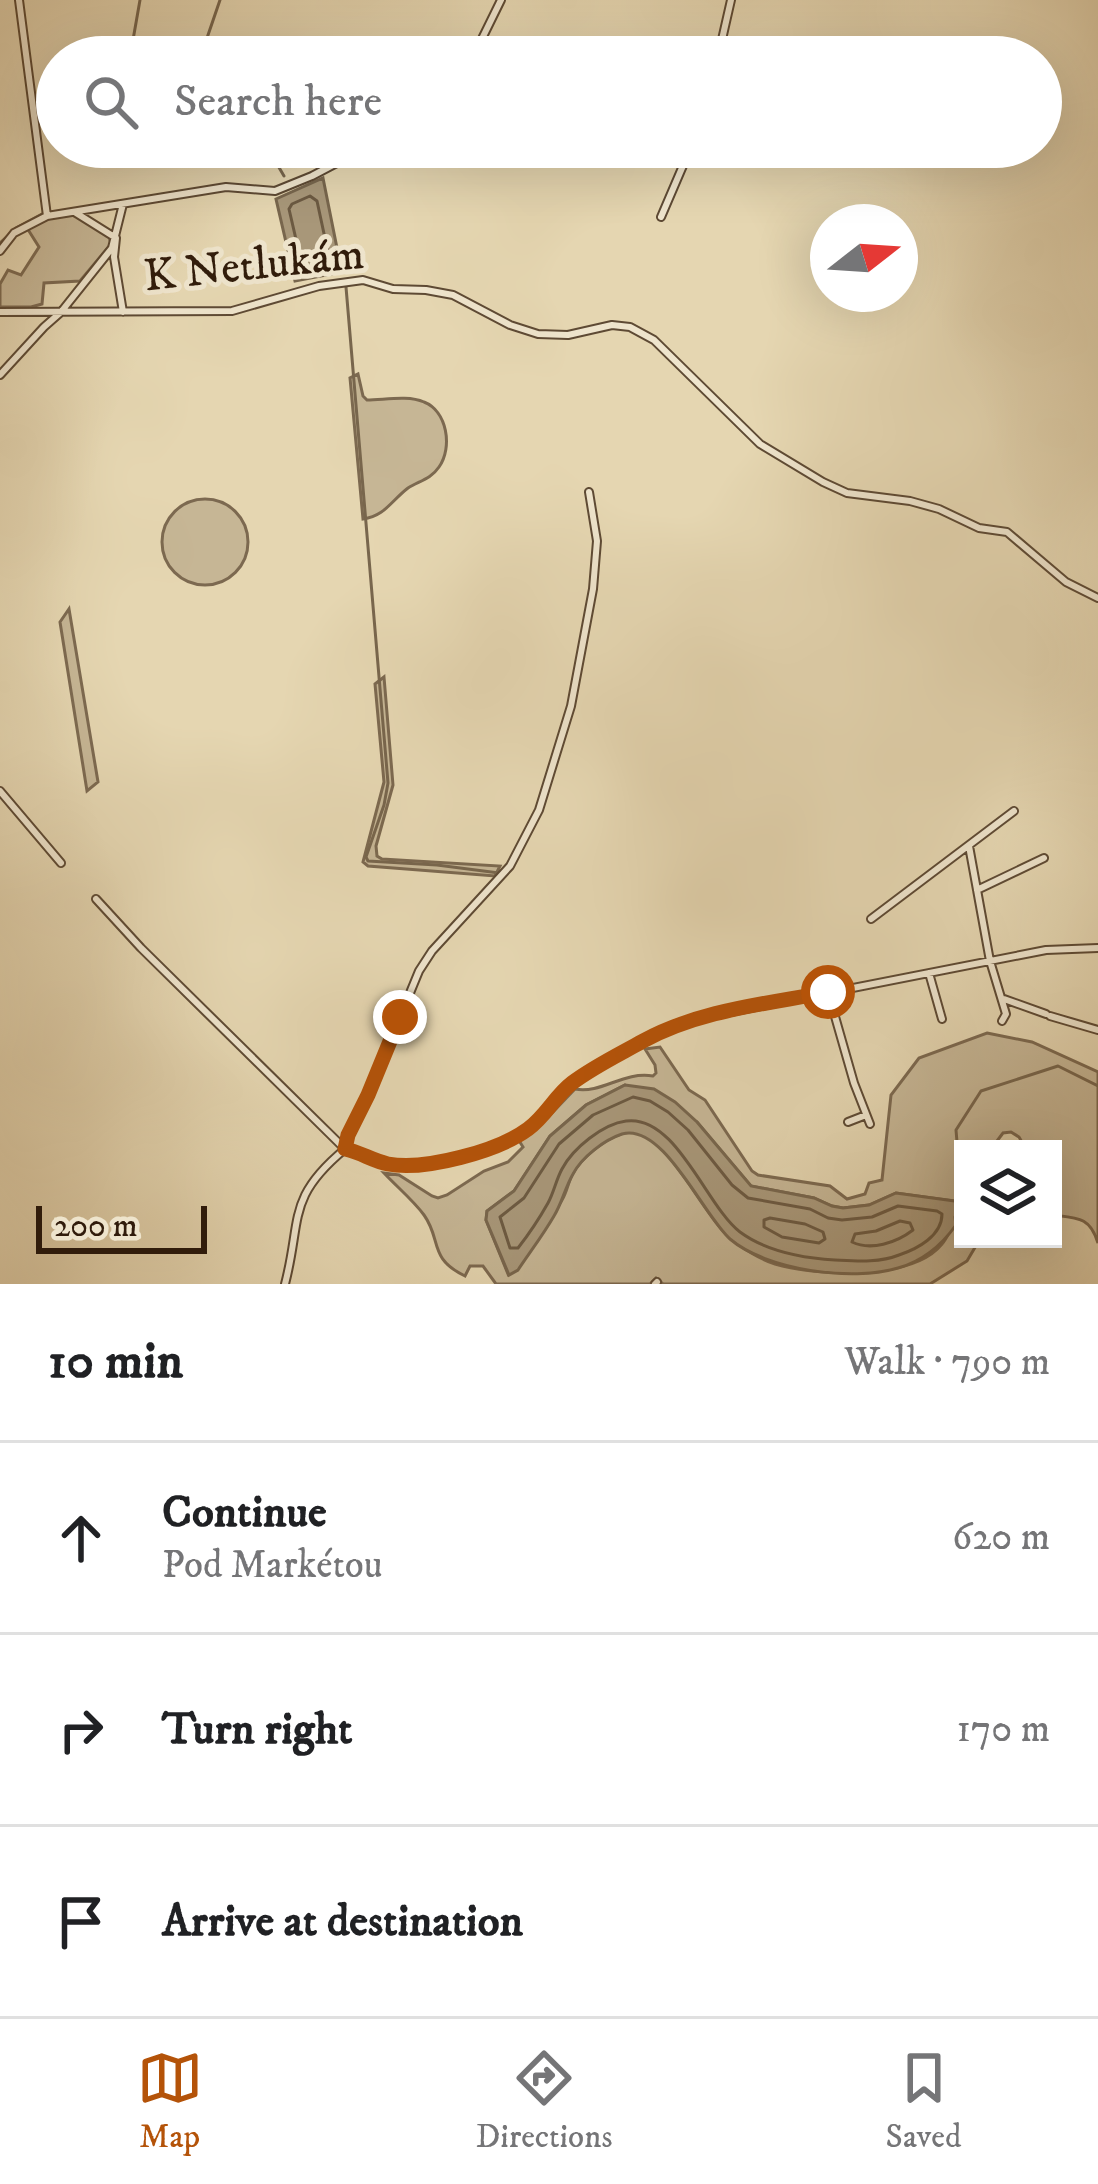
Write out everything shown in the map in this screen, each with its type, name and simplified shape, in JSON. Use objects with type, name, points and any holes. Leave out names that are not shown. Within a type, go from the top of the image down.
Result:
[{"type":"street","points":[[19,0],[36,128]]},
{"type":"street","points":[[483,36],[501,0]]},
{"type":"street","points":[[723,36],[731,0]]},
{"type":"street","points":[[41,168],[47,216]]},
{"type":"street","points":[[0,251],[14,233],[47,216],[226,187],[275,191],[329,168]]},
{"type":"street","points":[[661,217],[683,168]]},
{"type":"street","points":[[123,204],[114,257],[123,312]]},
{"type":"street","points":[[75,212],[116,238]]},
{"type":"street","points":[[0,375],[61,312],[116,238]]},
{"type":"street","name":"K Netlukám","points":[[0,312],[232,311],[329,284],[363,280],[394,289],[453,295],[510,326],[538,334],[630,327],[656,342],[760,444],[824,482],[847,493],[910,501],[979,528],[1012,535],[1050,570],[1098,598]]},
{"type":"street","points":[[285,1284],[301,1200],[314,1178],[345,1149],[419,971],[432,950],[510,866],[539,810],[571,706],[593,589],[597,541],[589,491]]},
{"type":"street","points":[[0,791],[62,863]]},
{"type":"street","points":[[871,919],[1014,812]]},
{"type":"street","points":[[968,846],[990,961],[1006,1014],[1002,1022]]},
{"type":"street","points":[[976,890],[1044,858]]},
{"type":"street","points":[[96,898],[345,1149],[388,1164],[466,1156],[513,1138],[528,1130],[577,1079],[647,1039],[711,1014],[1059,949],[1098,948]]},
{"type":"street","points":[[929,973],[942,1019]]},
{"type":"street","points":[[828,992],[870,1124]]},
{"type":"street","points":[[1002,998],[1098,1030]]},
{"type":"street","points":[[848,1122],[866,1115]]},
{"type":"shaded area","points":[[69,215],[109,236],[111,244],[80,281],[44,283],[42,304],[0,307],[0,284],[8,270],[21,275],[39,247],[27,228]]},
{"type":"shaded area","points":[[358,374],[367,400],[411,399],[432,407],[443,421],[446,440],[436,471],[382,511],[363,519],[350,378]]},
{"type":"shaded area","points":[[205,499],[236,511],[248,542],[236,573],[205,585],[174,573],[162,542],[174,511]]},
{"type":"shaded area","points":[[69,609],[98,782],[87,791],[60,622]]},
{"type":"shaded area","points":[[384,677],[393,785],[377,856],[500,866],[495,876],[363,862],[384,782],[375,684]]},
{"type":"shaded area","points":[[987,1033],[1032,1042],[1098,1072],[1098,1243],[1082,1220],[1062,1216],[1062,1140],[1021,1140],[1011,1132],[998,1140],[954,1140],[954,1201],[896,1193],[869,1205],[843,1208],[751,1186],[697,1122],[625,1085],[586,1105],[550,1136],[514,1191],[487,1211],[486,1220],[508,1274],[556,1210],[582,1161],[605,1142],[630,1132],[658,1145],[735,1242],[775,1264],[838,1273],[887,1270],[928,1256],[942,1244],[954,1222],[954,1248],[975,1248],[967,1261],[930,1284],[663,1284],[656,1278],[650,1284],[496,1284],[483,1266],[470,1266],[465,1276],[453,1269],[441,1255],[424,1215],[384,1173],[399,1175],[432,1196],[447,1195],[508,1162],[523,1147],[518,1139],[575,1089],[653,1076],[655,1065],[645,1049],[660,1047],[689,1090],[705,1100],[752,1171],[830,1186],[847,1199],[865,1194],[869,1183],[882,1180],[891,1095],[919,1058]]},
{"type":"water","points":[[323,178],[341,268],[337,273],[295,281],[276,199]]},
{"type":"water","points":[[625,1085],[654,1089],[697,1122],[751,1186],[843,1208],[869,1205],[896,1193],[954,1201],[954,1228],[931,1252],[879,1272],[834,1273],[765,1259],[730,1239],[652,1142],[637,1134],[622,1134],[582,1161],[545,1230],[518,1270],[509,1275],[486,1220],[487,1211],[514,1191],[550,1136],[586,1105]]},
{"type":"waterway","points":[[134,36],[140,0]]},
{"type":"waterway","points":[[208,36],[220,0]]},
{"type":"waterway","points":[[279,168],[284,176]]},
{"type":"waterway","points":[[0,243],[42,214]]},
{"type":"waterway","points":[[346,287],[388,783],[366,857],[368,861],[499,873]]},
{"type":"waterway","points":[[957,1140],[956,1130],[981,1091],[1058,1066],[1098,1086]]},
{"type":"route","points":[[400,1017],[345,1149],[388,1164],[417,1164],[466,1156],[528,1130],[561,1091],[647,1039],[725,1011],[828,992]]}]
